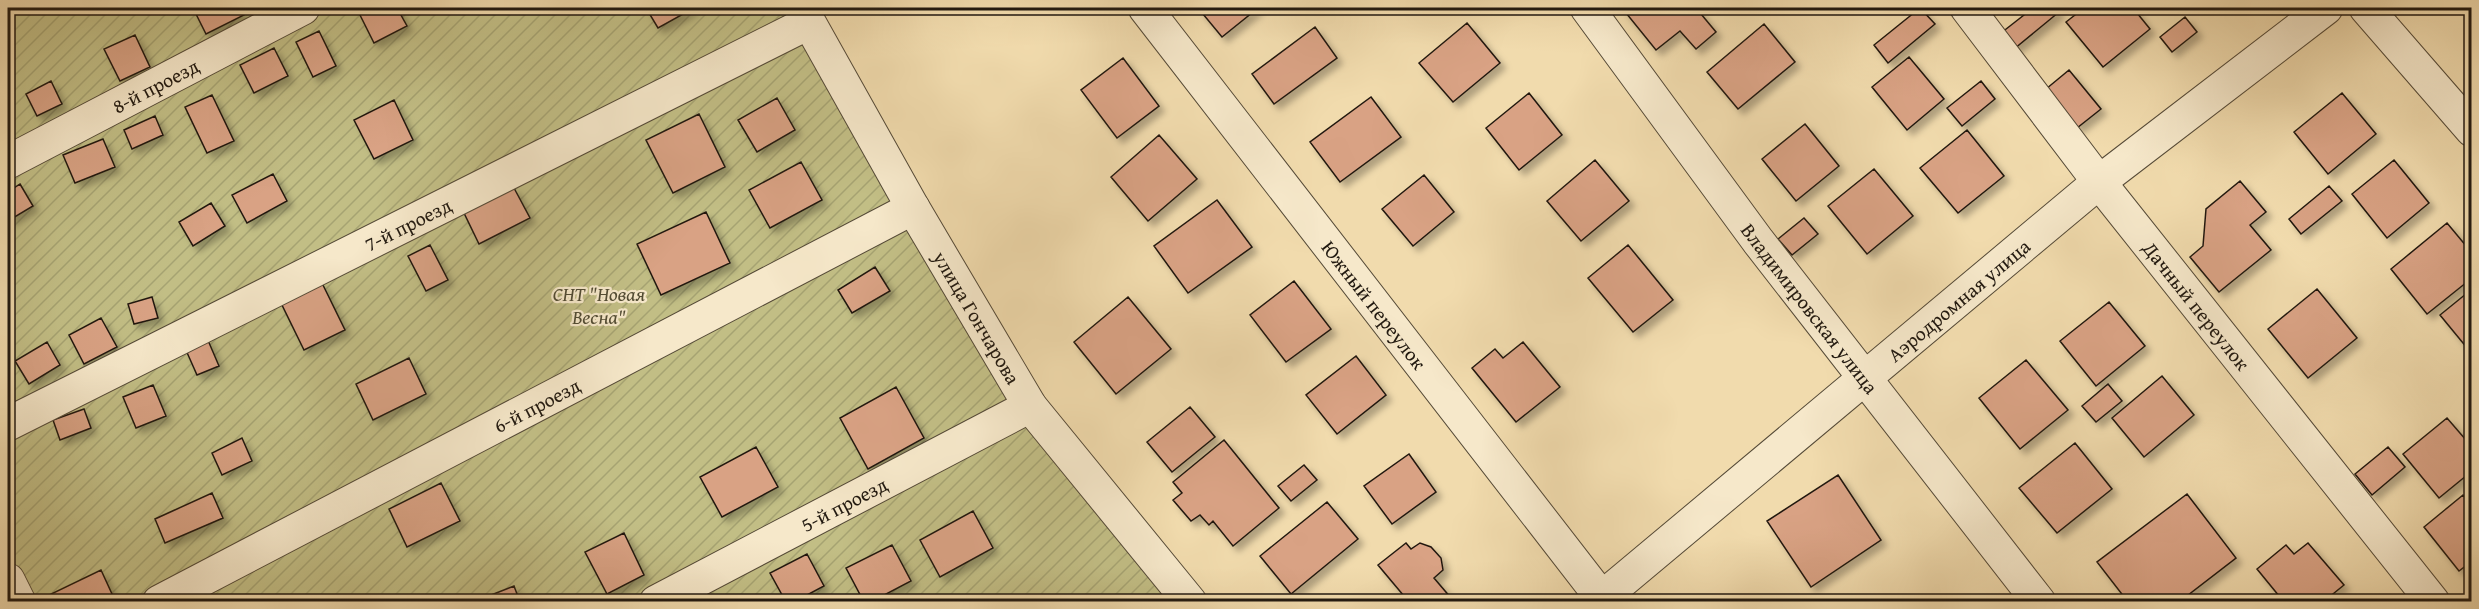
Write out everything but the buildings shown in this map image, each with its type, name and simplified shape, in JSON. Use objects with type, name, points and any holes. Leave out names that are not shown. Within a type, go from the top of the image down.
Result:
[{"type":"street","name":"8-й проезд","points":[[8,162],[303,8]]},
{"type":"street","name":"Южный переулок","points":[[1145,8],[1601,600]]},
{"type":"street","name":"Владимировская улица","points":[[1587,8],[1758,241],[2039,602]]},
{"type":"street","name":"Дачный переулок","points":[[1966,8],[2099,183],[2433,602]]},
{"type":"street","name":"Аэродромная улица","points":[[1601,600],[1865,376],[2099,183],[2326,8]]},
{"type":"street","points":[[2366,8],[2472,130]]},
{"type":"street","name":"улица Гончарова","points":[[804,15],[913,208],[1030,406],[1185,600]]},
{"type":"street","name":"7-й проезд","points":[[8,424],[804,15]]},
{"type":"street","name":"6-й проезд","points":[[159,602],[913,208]]},
{"type":"street","name":"5-й проезд","points":[[656,602],[1030,406]]},
{"type":"street","points":[[8,580],[19,602]]},
{"type":"green space","name":"СНТ \"Новая Весна\"","points":[[8,8],[801,8],[1030,406],[1190,601],[8,601]]}]
